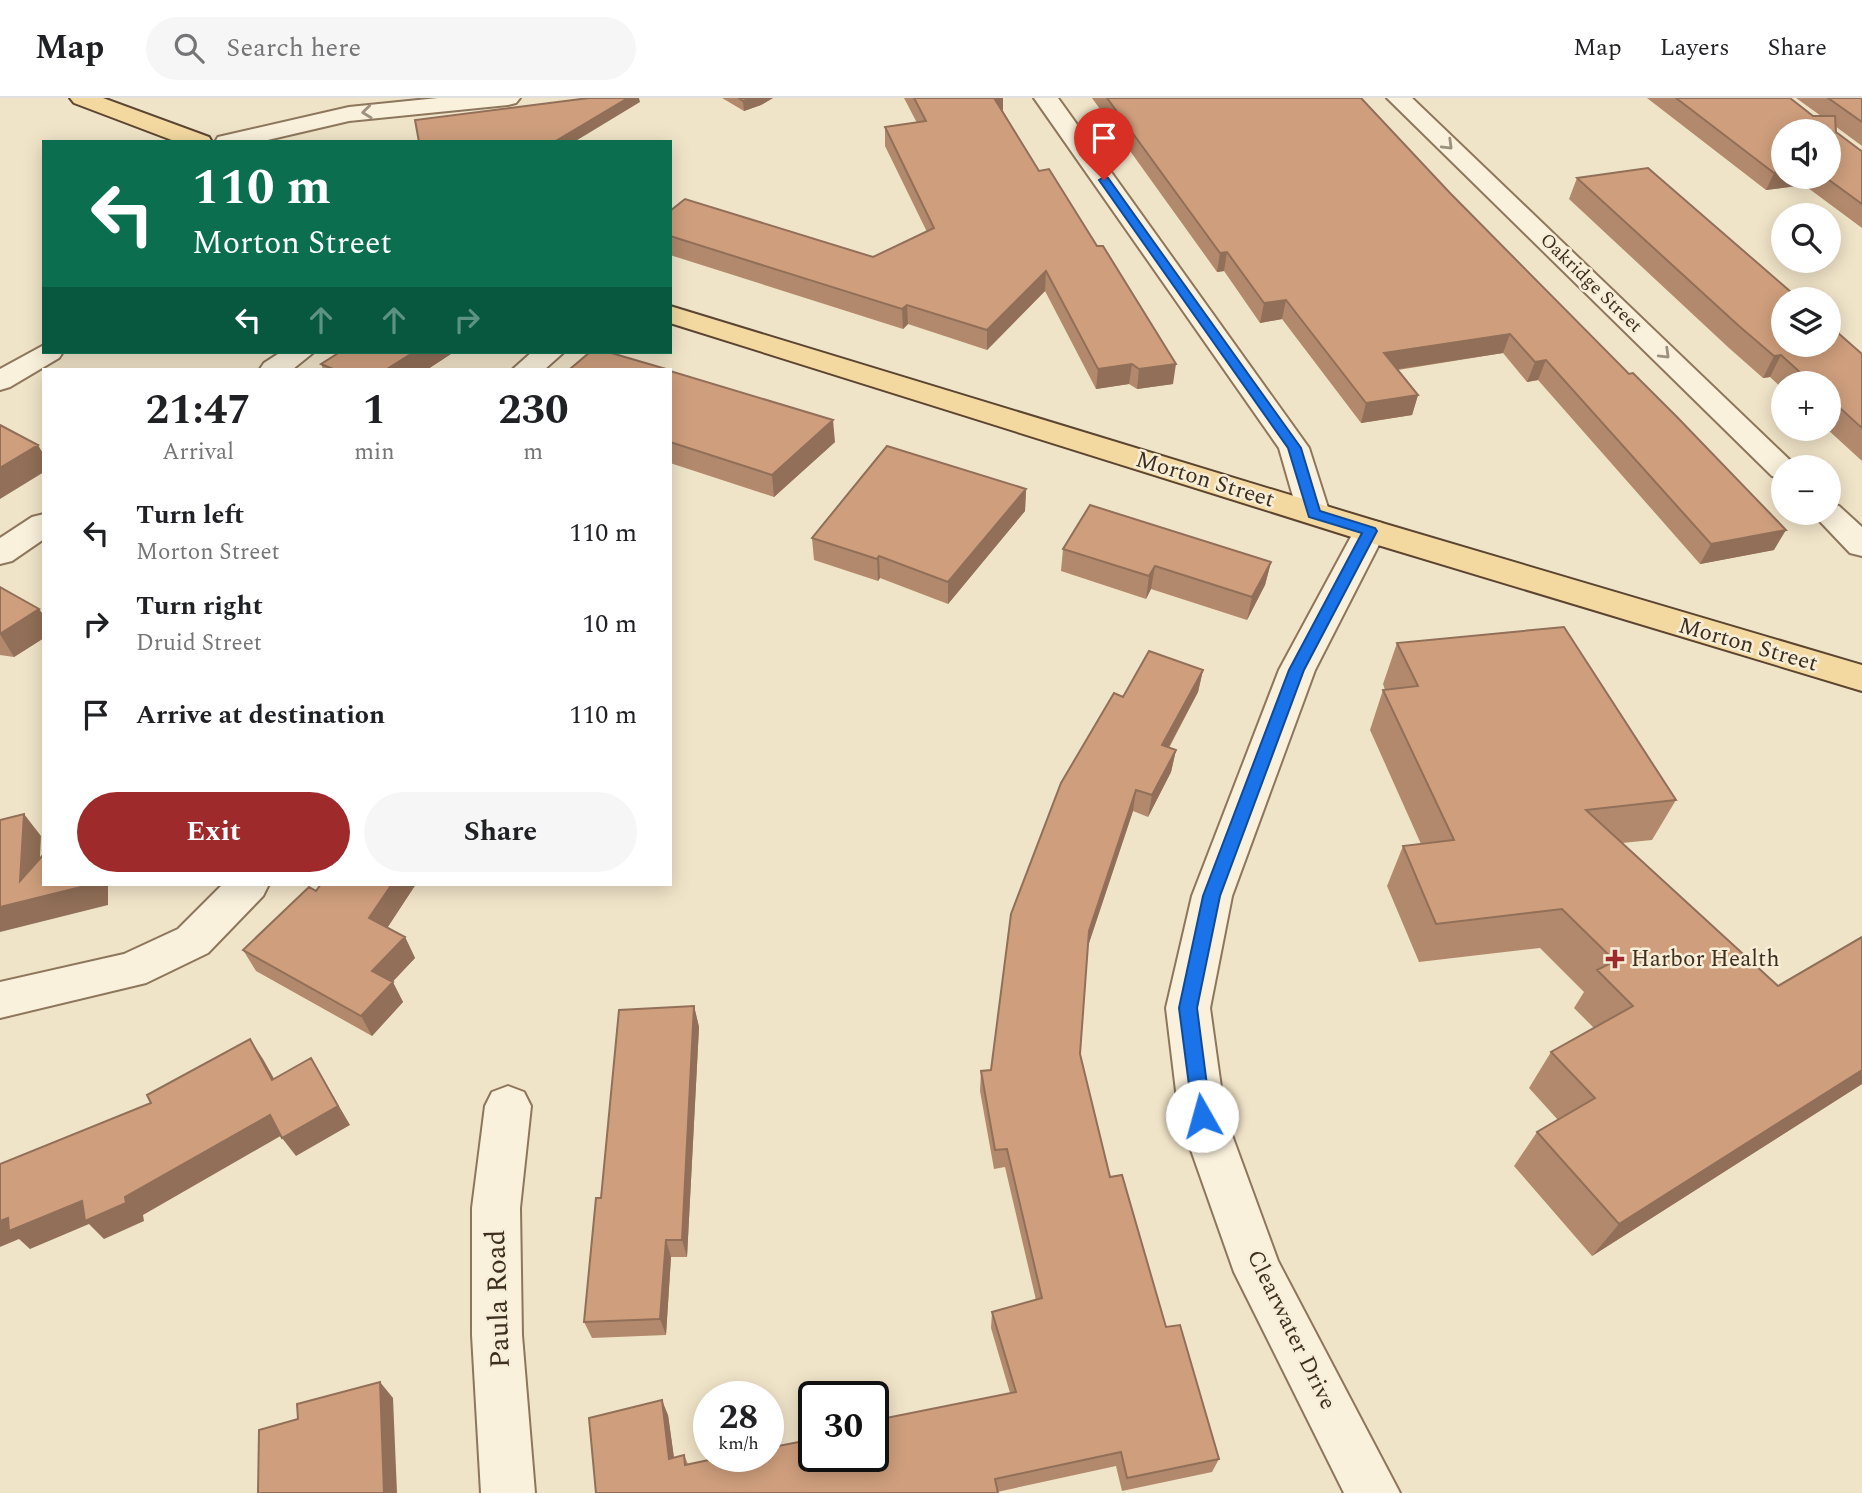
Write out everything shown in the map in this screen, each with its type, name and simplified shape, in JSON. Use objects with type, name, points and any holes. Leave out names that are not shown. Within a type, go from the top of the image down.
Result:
[{"type":"main road","points":[[82,98],[195,140]]},
{"type":"main road","name":"Morton Street","points":[[672,315],[1314,514],[1862,678]]},
{"type":"street","points":[[236,140],[349,114],[508,98]]},
{"type":"street","points":[[1046,98],[1294,448],[1314,514]]},
{"type":"street","name":"Oakridge Street","points":[[1399,98],[1771,457]]},
{"type":"street","points":[[0,380],[46,354]]},
{"type":"street","points":[[276,368],[297,354]]},
{"type":"street","points":[[528,368],[547,354]]},
{"type":"street","points":[[0,553],[42,525]]},
{"type":"street","points":[[1841,525],[1862,545]]},
{"type":"street","name":"Clearwater Drive","points":[[1370,531],[1297,670],[1212,896],[1188,1008],[1202,1116],[1258,1272],[1373,1493]]},
{"type":"street","points":[[0,1000],[131,970],[193,941],[247,886]]},
{"type":"street","name":"Paula Road","points":[[508,1106],[496,1208],[497,1335],[508,1493]]},
{"type":"building","points":[[589,98],[628,98],[557,140],[419,140],[415,120]]},
{"type":"building","points":[[914,98],[994,98],[1039,171],[1049,169],[1097,246],[1103,246],[1176,364],[1139,369],[1132,364],[1098,369],[1046,271],[987,330],[907,305],[902,309],[672,237],[672,209],[685,199],[873,257],[934,228],[885,127],[926,121]]},
{"type":"building","points":[[1107,98],[1361,98],[1450,193],[1629,374],[1633,373],[1677,417],[1771,514],[1771,525],[1781,525],[1786,530],[1711,544],[1546,360],[1535,362],[1510,334],[1384,353],[1418,395],[1366,403],[1286,300],[1264,303],[1227,252],[1220,253]]},
{"type":"building","points":[[1676,98],[1790,98],[1813,116],[1835,116],[1835,119],[1771,119],[1771,171]]},
{"type":"building","points":[[1828,98],[1862,98],[1862,122]]},
{"type":"building","points":[[1841,136],[1862,151],[1862,204],[1841,189]]},
{"type":"building","points":[[1648,168],[1785,287],[1771,287],[1771,353],[1739,326],[1577,178]]},
{"type":"building","points":[[1841,336],[1862,354],[1862,428],[1841,409],[1841,371],[1799,371],[1783,357],[1841,357]]},
{"type":"building","points":[[337,354],[411,354],[389,368],[331,368],[321,364]]},
{"type":"building","points":[[588,354],[615,354],[663,368],[571,368]]},
{"type":"building","points":[[672,372],[833,420],[772,475],[672,443]]},
{"type":"building","points":[[0,425],[38,445],[0,468]]},
{"type":"building","points":[[887,446],[1026,489],[948,582],[879,556],[877,559],[812,538]]},
{"type":"building","points":[[1090,505],[1271,562],[1252,597],[1155,566],[1149,576],[1063,549]]},
{"type":"building","points":[[0,587],[39,609],[0,634]]},
{"type":"building","name":"Harbor Health","points":[[1564,627],[1676,800],[1586,810],[1778,986],[1862,937],[1862,1070],[1619,1224],[1537,1132],[1595,1098],[1551,1052],[1633,1006],[1597,970],[1615,961],[1562,909],[1436,924],[1403,846],[1454,840],[1383,690],[1418,686],[1397,643]]},
{"type":"building","points":[[1149,651],[1203,670],[1162,745],[1176,750],[1152,795],[1136,790],[1089,931],[1080,1054],[1110,1177],[1122,1175],[1166,1327],[1180,1325],[1219,1459],[1127,1478],[1121,1452],[995,1479],[998,1493],[596,1493],[589,1418],[662,1400],[669,1459],[684,1455],[685,1465],[693,1463],[693,1472],[784,1472],[784,1445],[798,1442],[798,1472],[889,1472],[889,1417],[1016,1392],[992,1312],[1042,1298],[1007,1149],[995,1150],[981,1071],[991,1070],[1011,914],[1061,783],[1114,693],[1123,697]]},
{"type":"building","points":[[24,814],[20,881],[42,856],[42,886],[85,886],[0,907],[0,820]]},
{"type":"building","points":[[320,886],[391,886],[369,918],[405,937],[372,971],[393,982],[361,1016],[243,950],[309,887],[316,891]]},
{"type":"building","points":[[694,1006],[682,1240],[666,1240],[660,1319],[584,1322],[596,1198],[601,1198],[619,1010]]},
{"type":"building","points":[[250,1039],[272,1080],[311,1058],[338,1106],[282,1138],[270,1115],[125,1197],[126,1203],[85,1221],[82,1201],[9,1231],[8,1218],[0,1221],[0,1164],[151,1103],[147,1095]]},
{"type":"building","points":[[380,1382],[384,1493],[258,1493],[259,1430],[298,1419],[297,1404]]},
{"type":"place","name":"Harbor Health","points":[[1615,959]]},
{"type":"route","points":[[1104,180],[1294,448],[1314,514],[1370,531],[1297,670],[1212,896],[1188,1008],[1202,1116]]}]
